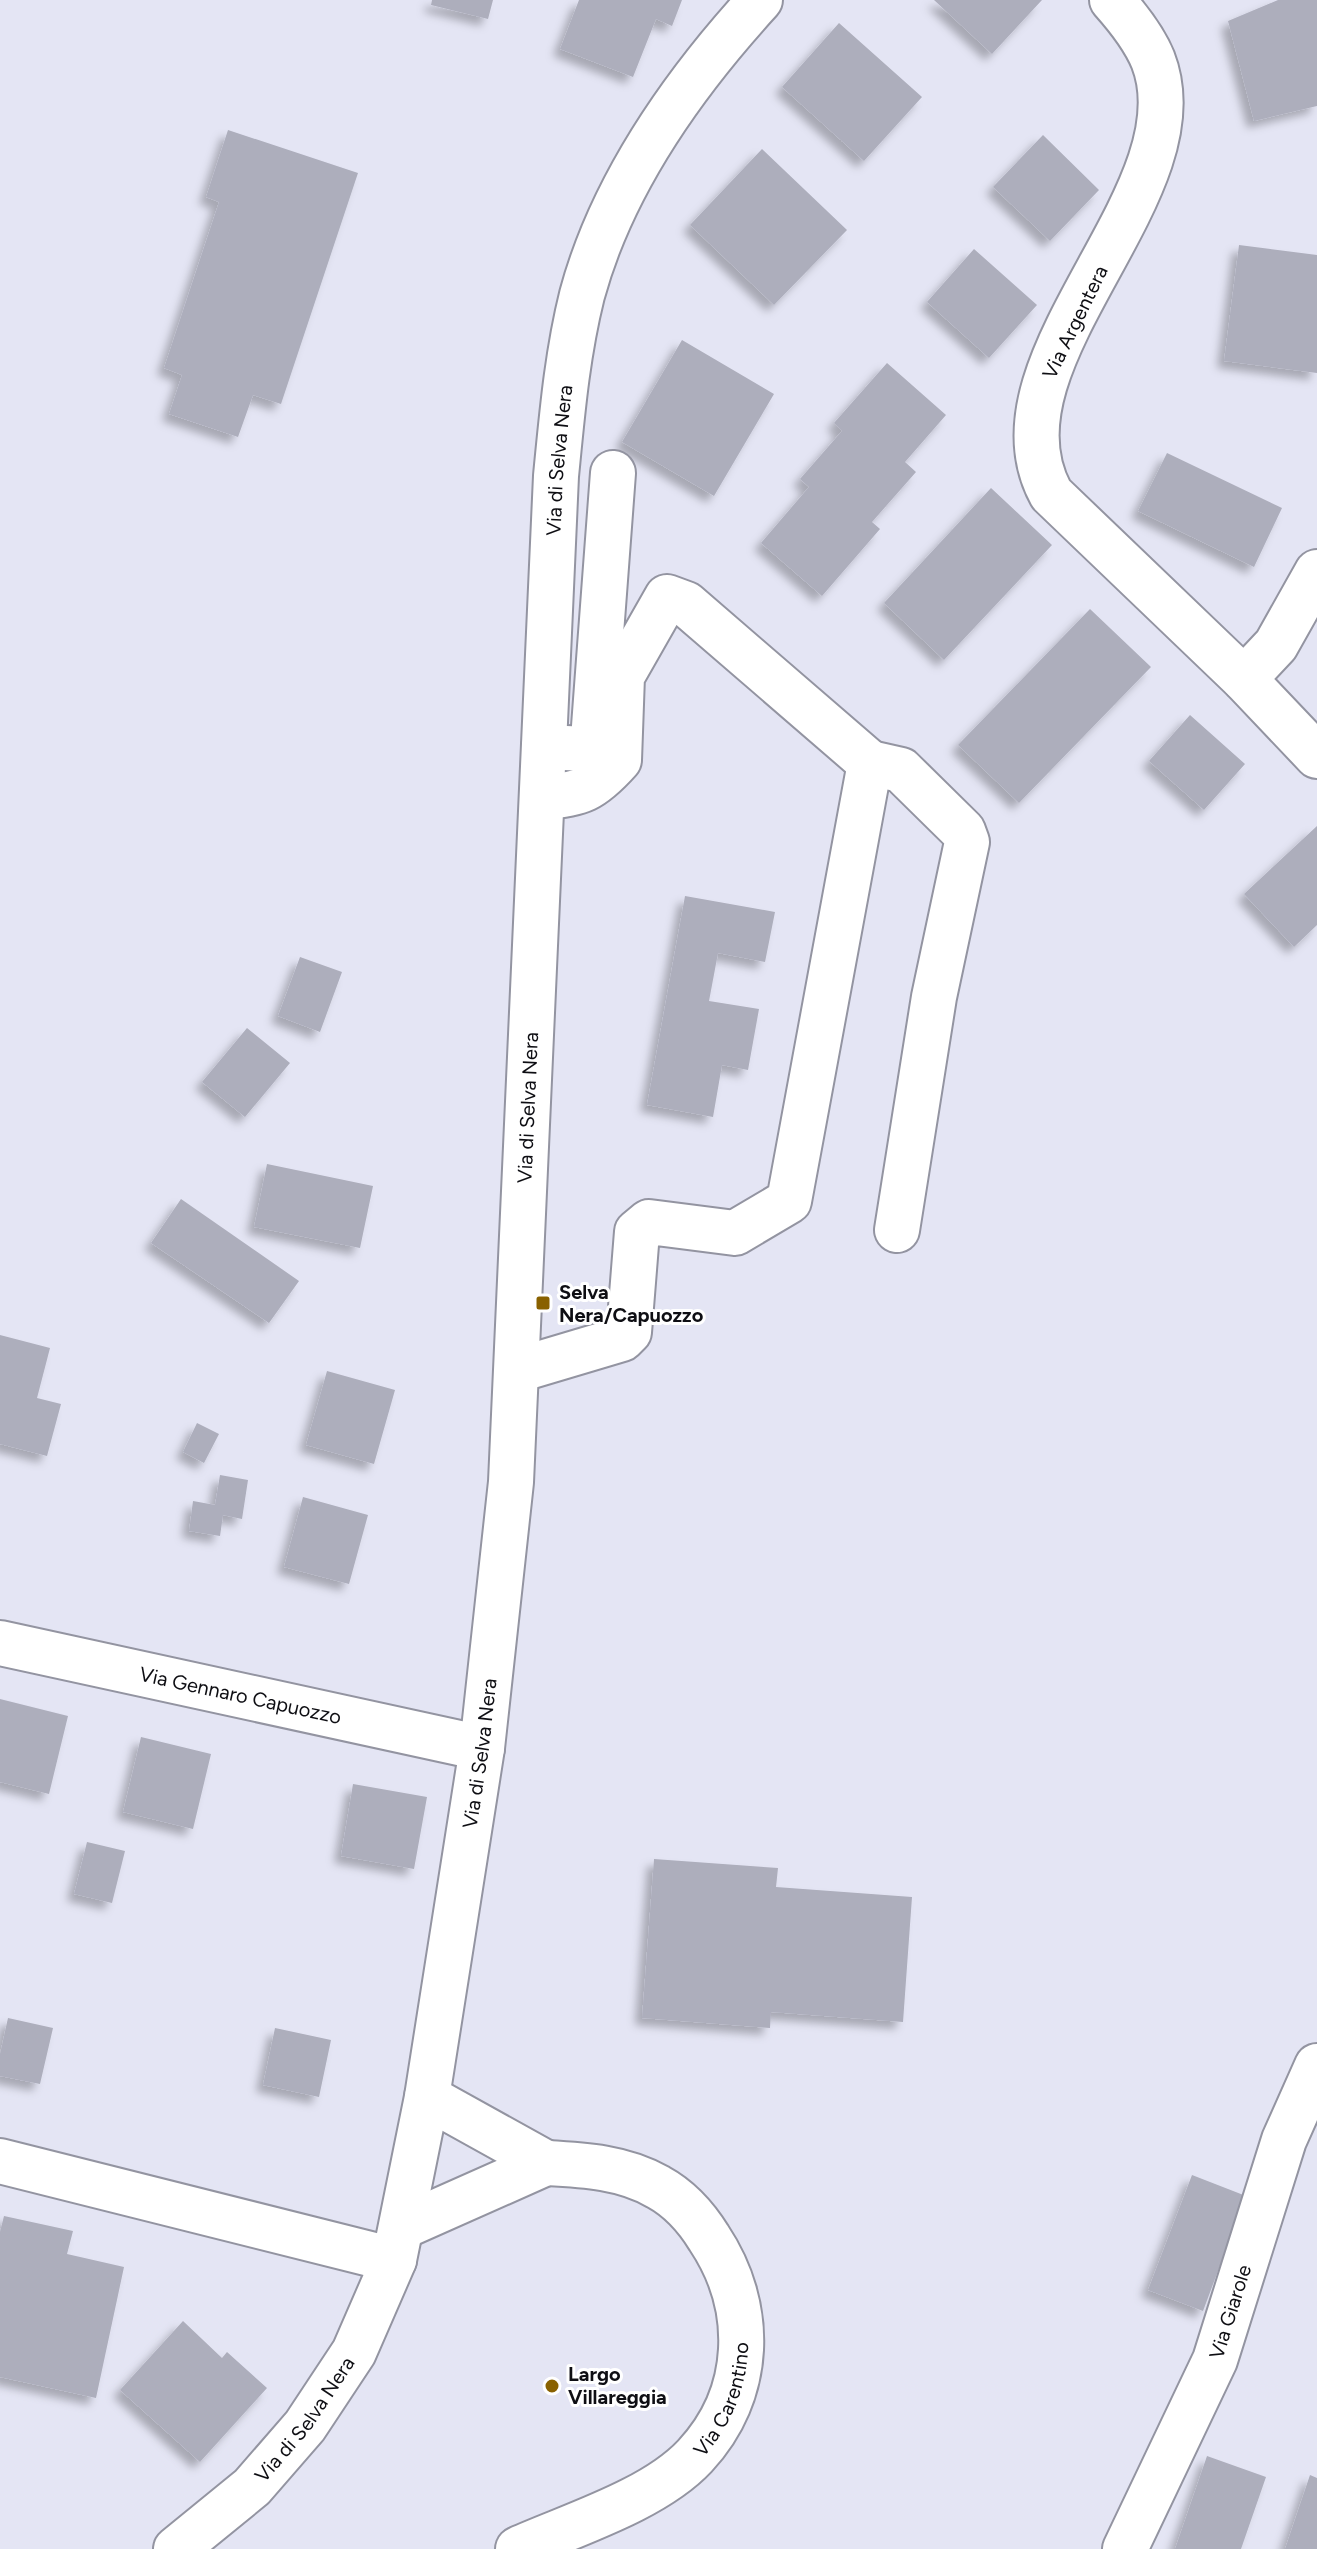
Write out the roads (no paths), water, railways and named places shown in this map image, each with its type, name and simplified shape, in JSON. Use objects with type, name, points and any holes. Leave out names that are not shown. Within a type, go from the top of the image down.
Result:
[{"type":"street","name":"Via di Selva Nera","points":[[176,2549],[252,2487],[305,2426],[354,2352],[398,2243],[427,2097],[482,1748],[511,1482],[544,747],[565,377],[583,292],[616,205],[661,126],[760,0]]},
{"type":"street","name":"Via Argentera","points":[[1112,0],[1143,40],[1154,61],[1160,87],[1160,119],[1151,159],[1109,253],[1075,313],[1041,394],[1037,463],[1051,494],[1244,679],[1317,756]]},
{"type":"street","points":[[544,747],[587,749],[593,740],[613,473]]},
{"type":"street","points":[[1244,679],[1276,645],[1317,572]]},
{"type":"street","points":[[542,797],[573,796],[598,783],[619,760],[622,676],[667,597],[686,604],[870,763],[901,770],[963,831],[967,842],[934,997],[897,1230]]},
{"type":"street","points":[[518,1370],[622,1339],[629,1332],[637,1232],[642,1225],[649,1222],[735,1233],[789,1201],[870,763]]},
{"type":"street","name":"Via Gennaro Capuozzo","points":[[0,1643],[482,1748]]},
{"type":"street","name":"Via Giarole","points":[[1125,2549],[1215,2360],[1284,2140],[1317,2066]]},
{"type":"street","name":"Via Carentino","points":[[427,2097],[546,2163],[630,2174],[678,2201],[697,2219],[725,2260],[741,2312],[742,2349],[728,2407],[693,2458],[664,2481],[518,2549]]},
{"type":"street","points":[[0,2161],[398,2243],[546,2163]]},
{"type":"place","name":"Selva Nera/Capuozzo","points":[[543,1303]]},
{"type":"place","name":"Largo Villareggia","points":[[552,2386]]}]
